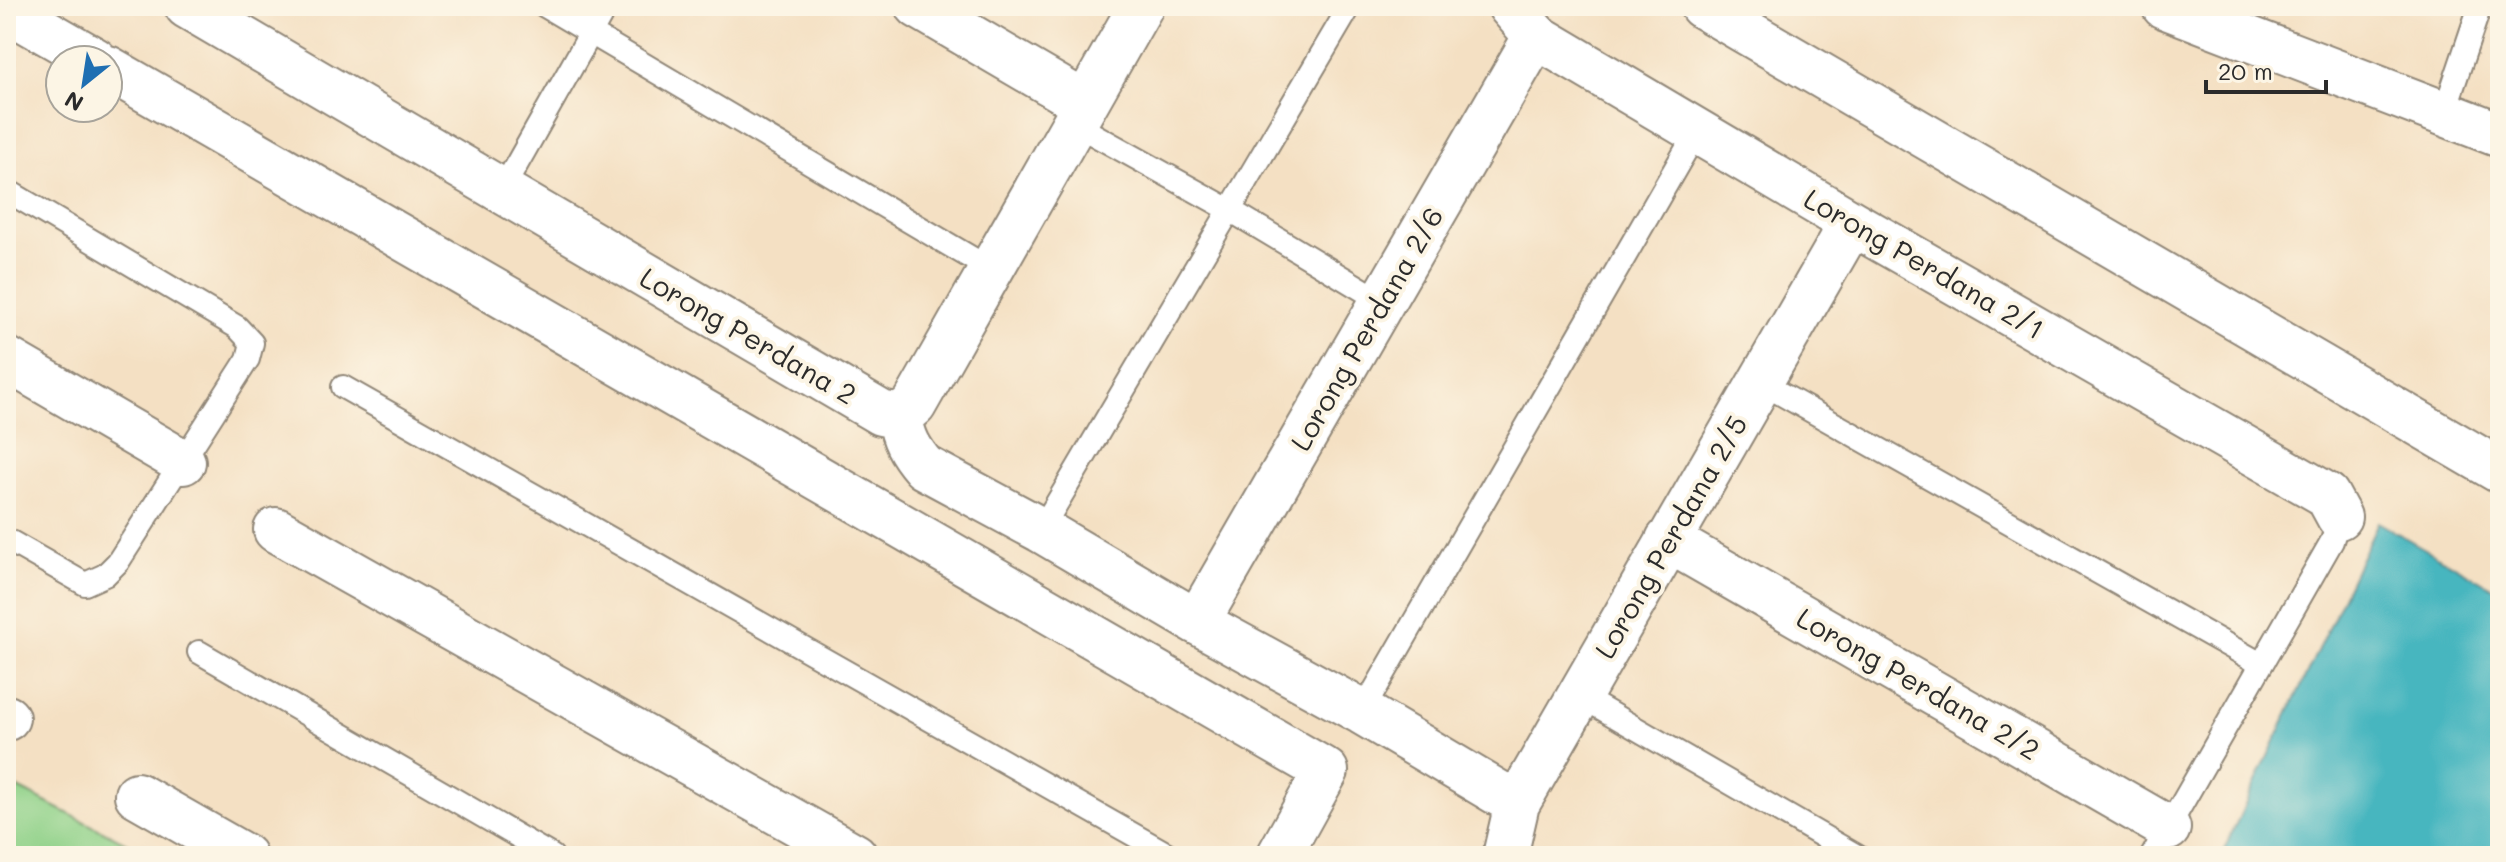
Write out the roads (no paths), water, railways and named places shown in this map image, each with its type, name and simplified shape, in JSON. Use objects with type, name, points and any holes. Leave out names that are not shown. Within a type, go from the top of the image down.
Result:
[{"type":"street","name":"Lorong Perdana 2","points":[[187,6],[881,413],[900,417]]},
{"type":"street","points":[[918,6],[1078,113]]},
{"type":"street","points":[[1141,6],[914,405],[900,417],[902,436],[924,467],[1362,712],[1517,804]]},
{"type":"street","points":[[1702,6],[2500,471]]},
{"type":"street","points":[[2164,6],[2500,135]]},
{"type":"street","points":[[6,9],[67,44]]},
{"type":"street","name":"Lorong Perdana 2/1","points":[[1523,21],[1697,131],[1852,223],[2327,495],[2339,517]]},
{"type":"street","name":"Lorong Perdana 2/6","points":[[1197,622],[1383,302],[1523,21]]},
{"type":"street","points":[[124,77],[1326,771],[1279,856]]},
{"type":"street","name":"Lorong Perdana 2/5","points":[[1505,856],[1517,804],[1852,223]]},
{"type":"street","points":[[6,359],[183,462]]},
{"type":"street","points":[[276,530],[855,856]]},
{"type":"street","name":"Lorong Perdana 2/2","points":[[1668,540],[2160,842]]},
{"type":"street","points":[[137,795],[244,856]]},
{"type":"lane","points":[[545,6],[990,269]]},
{"type":"lane","points":[[501,192],[606,6]]},
{"type":"lane","points":[[1041,530],[1350,6]]},
{"type":"lane","points":[[2444,113],[2480,6]]},
{"type":"lane","points":[[1078,113],[1383,302]]},
{"type":"lane","points":[[1362,712],[1697,131]]},
{"type":"lane","points":[[6,190],[237,327],[252,343],[248,359],[183,462],[118,562],[105,575],[85,584],[6,539]]},
{"type":"lane","points":[[1760,382],[2261,664]]},
{"type":"lane","points":[[343,387],[1171,856]]},
{"type":"lane","name":"Lorong Perdana 2/2","points":[[2160,842],[2332,541],[2339,517]]},
{"type":"lane","points":[[199,652],[552,856]]},
{"type":"lane","points":[[1580,696],[1857,856]]},
{"type":"water","points":[[2378,522],[2500,592],[2500,856],[2221,856]]}]
